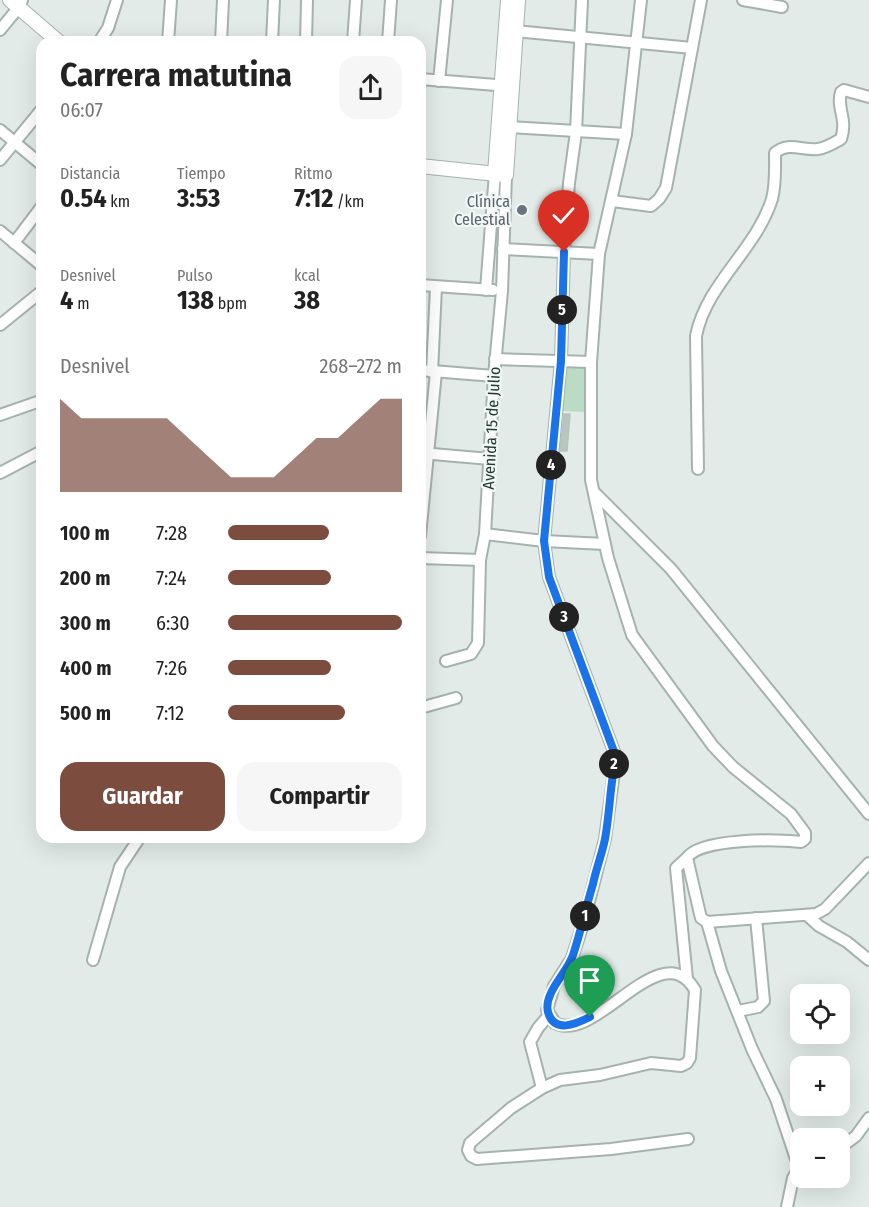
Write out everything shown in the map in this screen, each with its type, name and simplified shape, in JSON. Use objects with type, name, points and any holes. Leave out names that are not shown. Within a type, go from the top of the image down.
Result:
[{"type":"street","points":[[103,36],[108,28],[117,0]]},
{"type":"street","points":[[168,36],[171,0]]},
{"type":"street","points":[[221,36],[224,0]]},
{"type":"street","points":[[272,36],[274,0]]},
{"type":"street","points":[[306,36],[307,0]]},
{"type":"street","points":[[353,36],[356,0]]},
{"type":"street","points":[[388,36],[391,0]]},
{"type":"street","points":[[439,81],[447,0]]},
{"type":"street","name":"Avenida 15 de Julio","points":[[486,290],[500,174],[506,86],[508,0]]},
{"type":"street","name":"Avenida 15 de Julio","points":[[446,661],[471,654],[478,643],[480,560],[485,534],[495,359],[502,291],[500,174],[509,128],[506,86],[518,0]]},
{"type":"street","points":[[582,0],[576,132],[569,183],[564,252],[561,361],[544,541],[549,577],[616,757],[611,780],[605,839],[572,958],[554,986],[547,1005],[549,1015],[555,1023],[569,1026],[590,1017],[659,974],[675,973],[687,979],[695,990],[690,1058],[685,1065],[651,1063],[600,1075],[560,1080],[511,1107],[470,1143],[468,1150],[471,1156],[477,1159],[611,1149],[688,1139]]},
{"type":"street","points":[[641,0],[626,134],[599,254],[591,362],[590,466],[594,493],[608,558],[632,635],[713,746],[733,767],[791,814],[805,833],[805,839],[801,842],[762,840],[706,847],[691,853],[676,868],[687,979]]},
{"type":"street","points":[[612,201],[651,206],[666,188],[701,0]]},
{"type":"street","points":[[743,0],[782,7]]},
{"type":"street","points":[[0,30],[17,2],[53,36]]},
{"type":"street","points":[[515,32],[692,48]]},
{"type":"street","points":[[426,80],[506,86]]},
{"type":"street","points":[[698,469],[696,336],[699,320],[711,298],[762,222],[772,198],[776,174],[775,153],[781,147],[789,146],[818,149],[841,139],[845,125],[841,92],[844,90],[869,97]]},
{"type":"street","points":[[0,160],[36,116]]},
{"type":"street","points":[[509,128],[626,134]]},
{"type":"street","points":[[0,130],[36,160]]},
{"type":"street","points":[[426,167],[500,174]]},
{"type":"street","points":[[14,243],[36,214]]},
{"type":"street","points":[[0,231],[36,261]]},
{"type":"street","points":[[503,249],[599,254]]},
{"type":"street","points":[[426,285],[502,291]]},
{"type":"street","points":[[426,438],[434,372],[436,286]]},
{"type":"street","points":[[0,326],[36,296]]},
{"type":"street","points":[[495,359],[591,362]]},
{"type":"street","points":[[426,371],[494,376]]},
{"type":"street","points":[[0,415],[36,402]]},
{"type":"street","points":[[0,473],[36,454]]},
{"type":"street","points":[[426,454],[490,459]]},
{"type":"street","points":[[594,493],[671,569],[869,814]]},
{"type":"street","points":[[485,534],[544,541],[605,544]]},
{"type":"street","points":[[426,558],[480,560]]},
{"type":"street","points":[[426,706],[456,699]]},
{"type":"street","points":[[93,960],[120,867],[136,843]]},
{"type":"street","points":[[687,858],[701,918],[707,922],[808,916],[825,909],[869,863]]},
{"type":"street","points":[[808,916],[869,960]]},
{"type":"street","points":[[738,1011],[758,1006],[764,1001],[756,918]]},
{"type":"street","points":[[707,922],[721,971],[752,1049],[776,1099],[790,1139]]},
{"type":"street","points":[[542,1088],[530,1042],[549,1015]]},
{"type":"street","points":[[850,1140],[869,1119]]},
{"type":"street","points":[[787,1207],[791,1188]]},
{"type":"green space","points":[[564,366],[589,367],[585,412],[560,411]]},
{"type":"building","points":[[564,414],[570,414],[567,451],[560,451]]},
{"type":"place","name":"Clínica Celestial","points":[[522,210]]},
{"type":"route","points":[[564,252],[561,361],[544,541],[549,577],[616,757],[611,780],[605,839],[584,921],[572,958],[554,986],[547,1010],[551,1020],[564,1026],[582,1022],[590,1017]]}]
